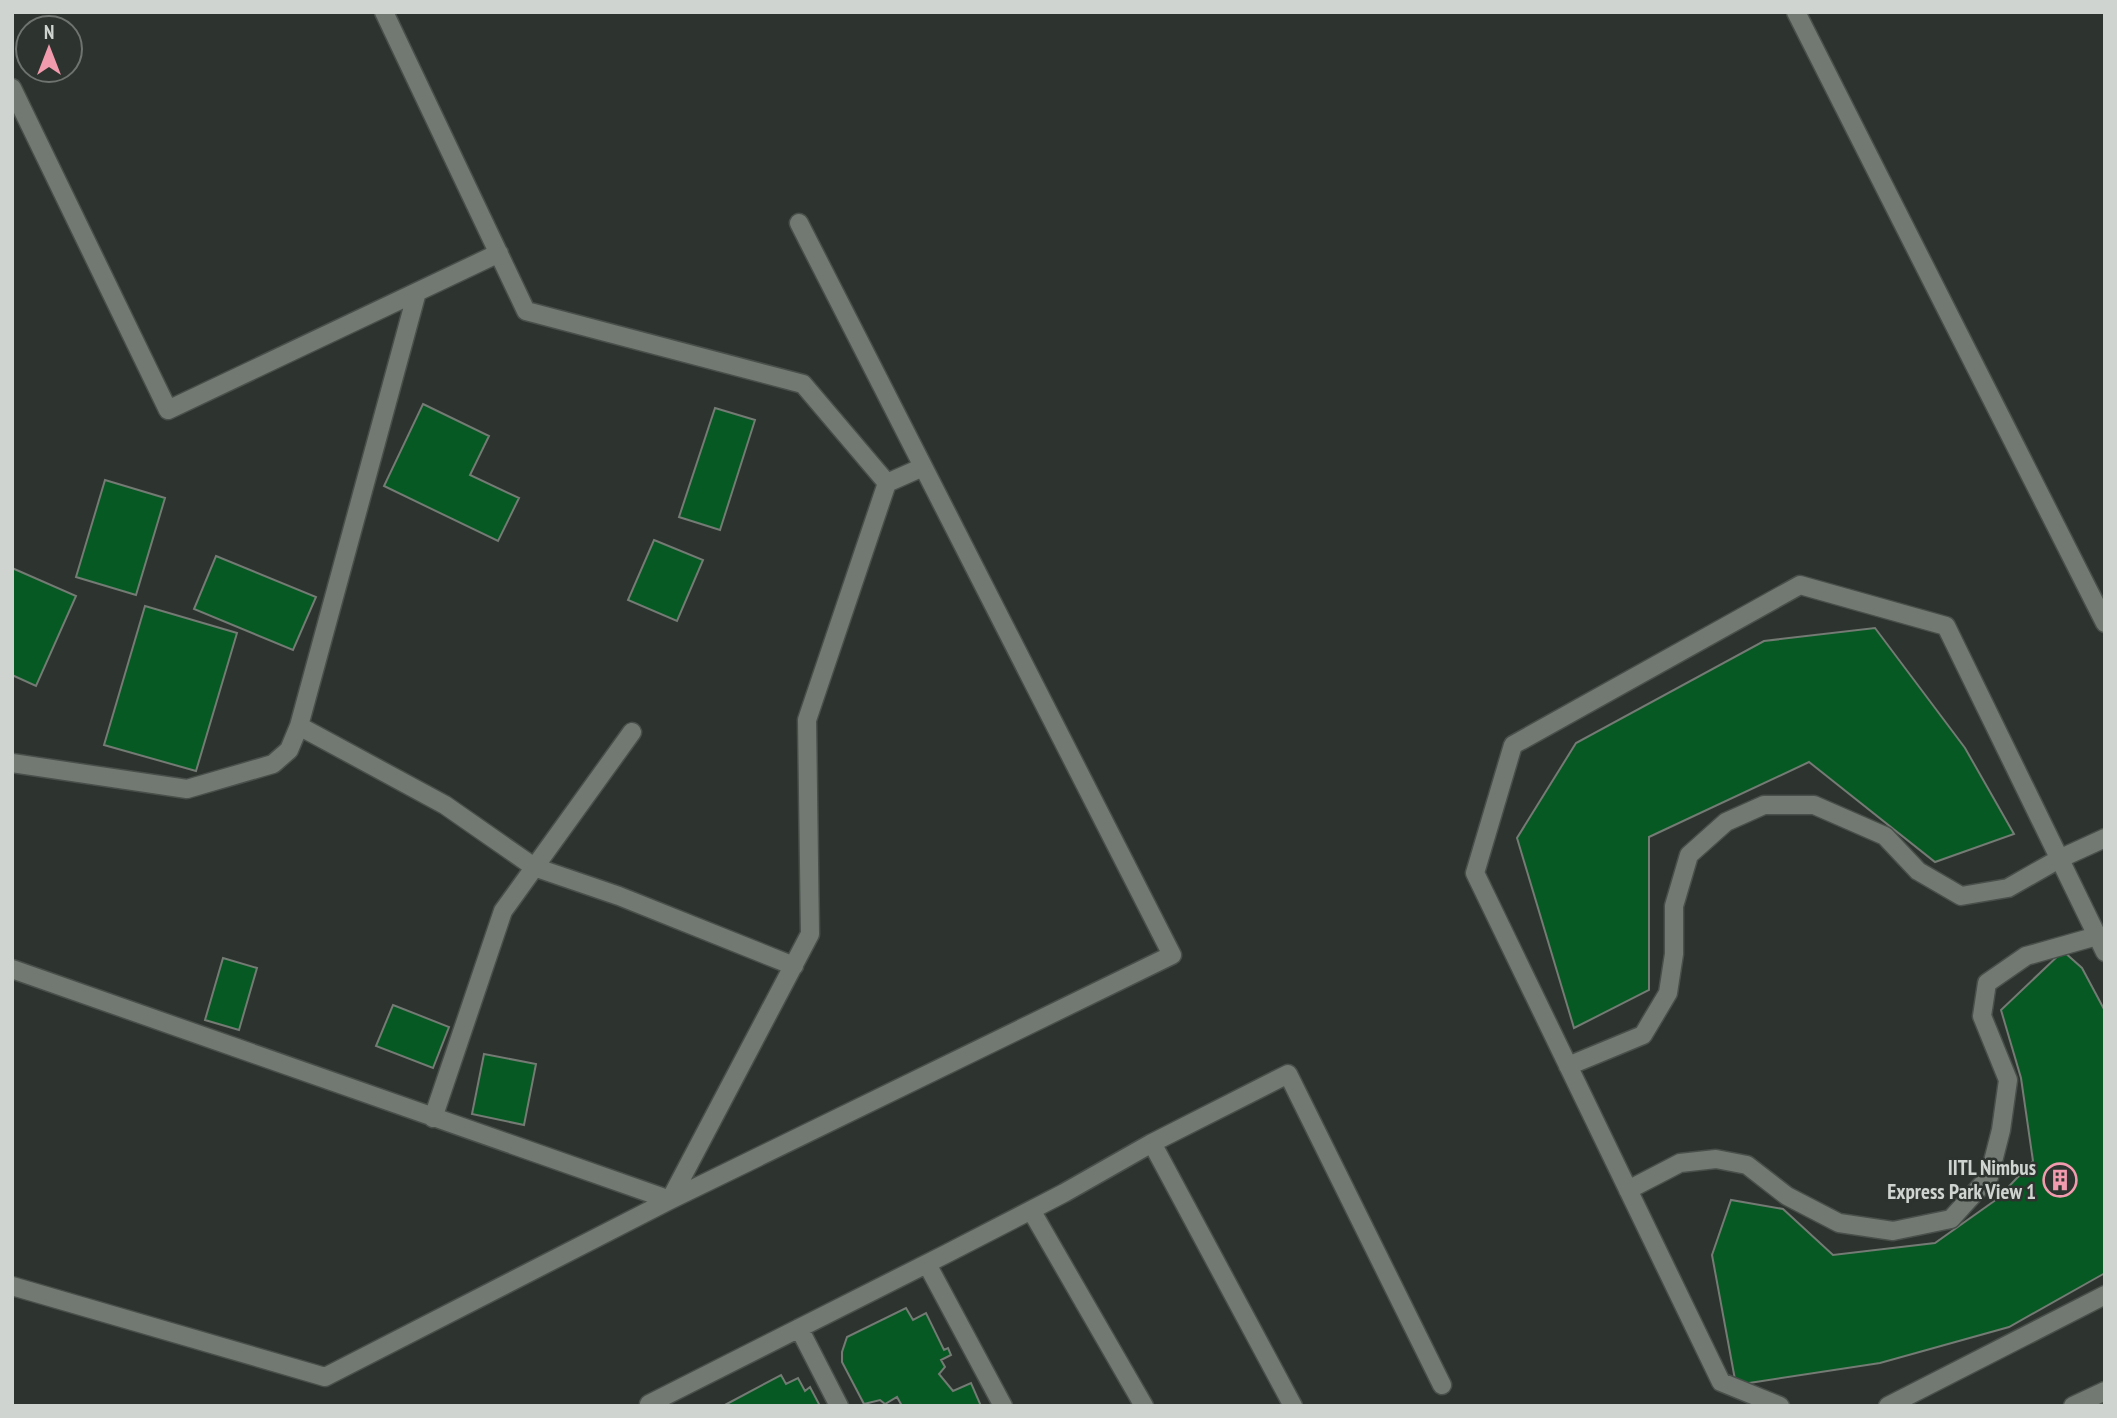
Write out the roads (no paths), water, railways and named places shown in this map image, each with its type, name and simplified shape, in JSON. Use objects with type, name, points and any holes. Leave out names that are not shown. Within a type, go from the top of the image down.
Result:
[{"type":"street","points":[[384,12],[526,311],[803,384],[887,483]]},
{"type":"street","points":[[1796,12],[2105,623]]},
{"type":"street","points":[[12,88],[168,410],[499,253]]},
{"type":"street","points":[[12,1286],[325,1377],[670,1200],[1172,956],[799,223]]},
{"type":"street","points":[[12,763],[187,789],[273,764],[289,750],[299,726],[417,292]]},
{"type":"street","points":[[670,1200],[810,934],[807,720],[887,483],[923,467]]},
{"type":"street","points":[[1628,1189],[1680,1163],[1716,1159],[1747,1165],[1787,1196],[1839,1223],[1893,1231],[1951,1219],[1989,1177],[2001,1130],[2008,1080],[1982,1016],[1987,983],[2026,956],[2101,944],[1946,626],[1800,585],[1513,745],[1475,873],[1721,1382],[1780,1406]]},
{"type":"street","points":[[299,726],[445,806],[534,867],[619,896],[794,967]]},
{"type":"street","points":[[433,1118],[503,911],[632,733]]},
{"type":"street","points":[[1568,1066],[1643,1035],[1668,993],[1674,954],[1674,906],[1689,855],[1727,822],[1764,805],[1814,805],[1885,836],[1918,871],[1962,896],[2008,888],[2059,859],[2105,838]]},
{"type":"street","points":[[12,969],[670,1200]]},
{"type":"street","points":[[648,1405],[927,1264],[1152,1143],[1288,1074],[1442,1385]]},
{"type":"street","points":[[1152,1143],[1293,1406]]},
{"type":"street","points":[[1031,1210],[1144,1406]]},
{"type":"street","points":[[927,1264],[1003,1406]]},
{"type":"street","points":[[1888,1406],[2105,1295]]},
{"type":"street","points":[[799,1328],[839,1406]]},
{"type":"street","points":[[2073,1406],[2105,1391]]},
{"type":"place","name":"IITL Nimbus Express Park View 1","points":[[2060,1180]]}]
